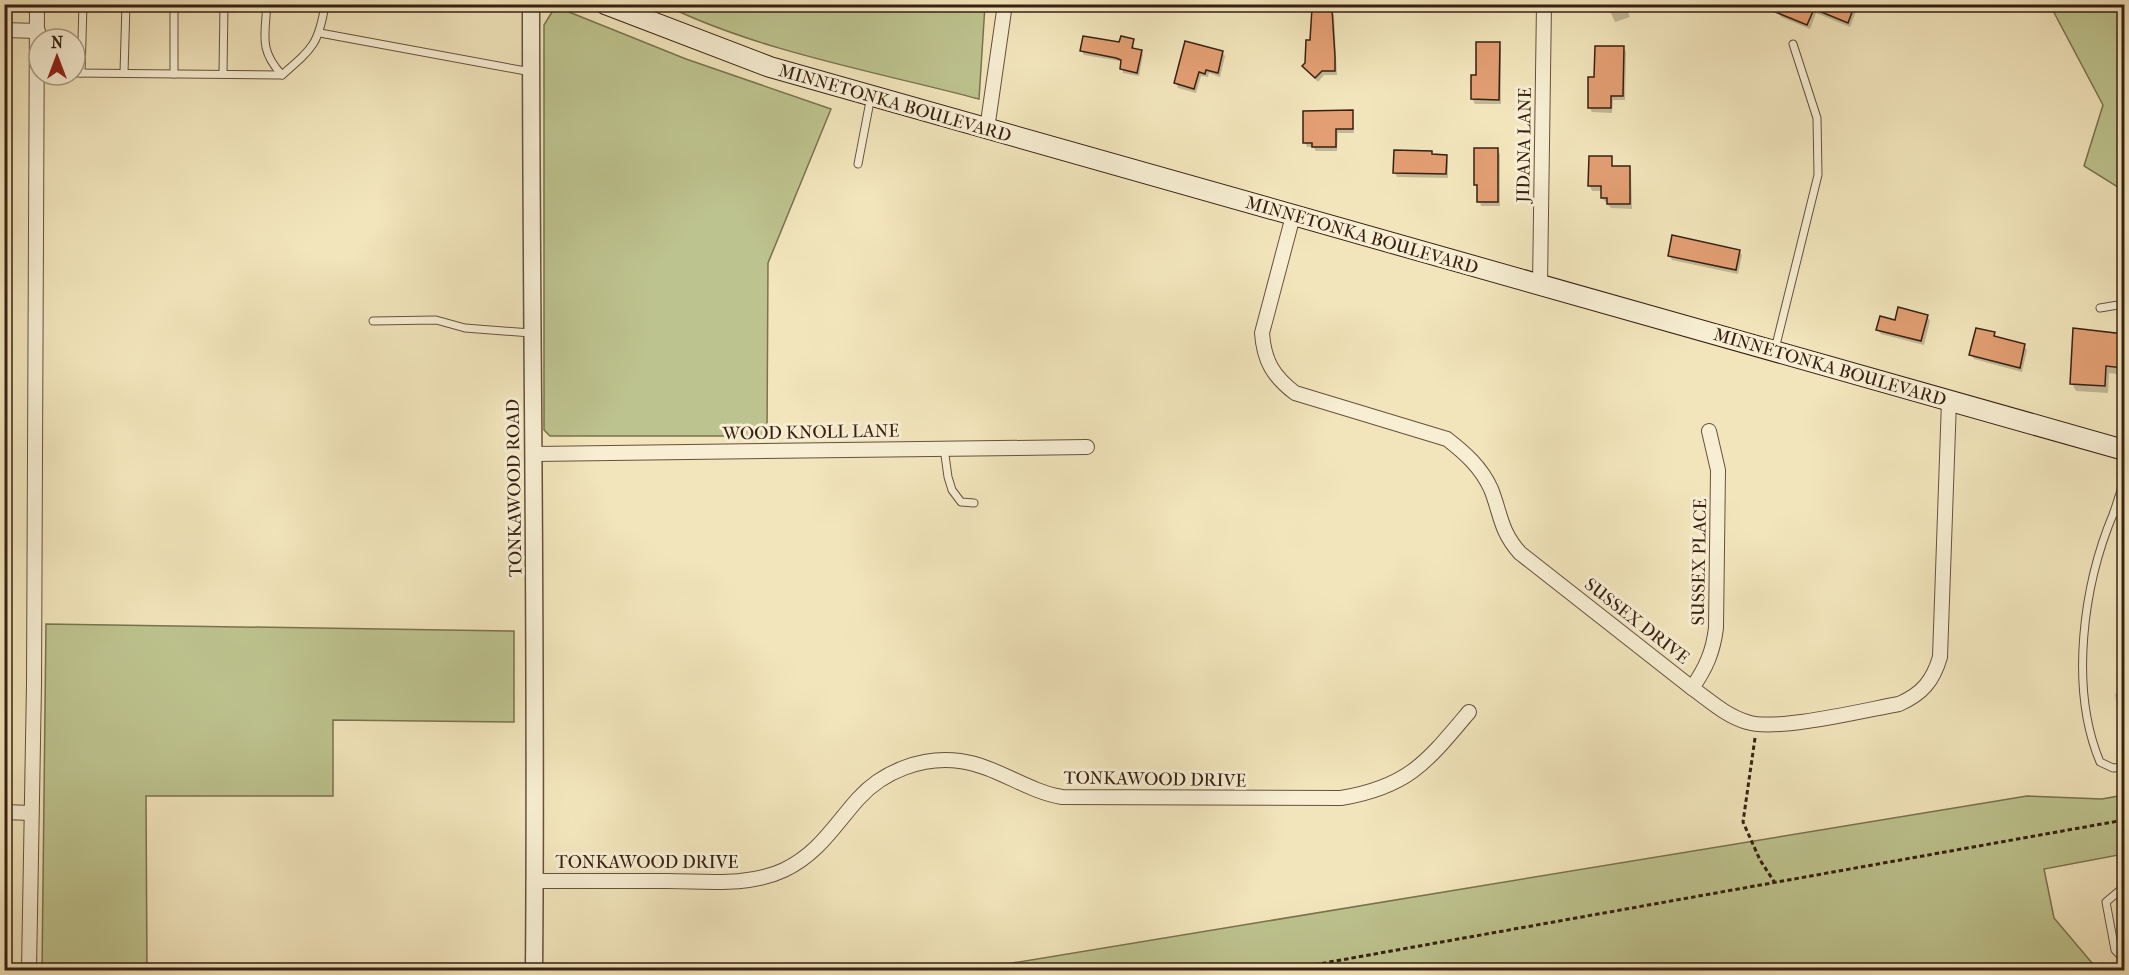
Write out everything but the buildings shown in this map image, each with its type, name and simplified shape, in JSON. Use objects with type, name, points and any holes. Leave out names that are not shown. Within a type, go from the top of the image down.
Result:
[{"type":"main road","name":"MINNETONKA BOULEVARD","points":[[605,4],[770,67],[2124,450]]},
{"type":"street","points":[[37,4],[38,27]]},
{"type":"street","name":"TONKAWOOD ROAD","points":[[531,4],[531,333],[535,453],[534,970]]},
{"type":"street","points":[[987,129],[1005,4]]},
{"type":"street","name":"JIDANA LANE","points":[[1540,285],[1544,4]]},
{"type":"street","points":[[4,30],[27,31]]},
{"type":"street","points":[[29,970],[34,684],[38,87]]},
{"type":"street","name":"SUSSEX DRIVE","points":[[1293,216],[1262,333],[1263,352],[1269,368],[1281,382],[1295,393],[1447,439],[1466,453],[1481,470],[1491,490],[1502,527],[1520,553],[1692,688],[1733,716],[1757,724],[1780,724],[1899,704],[1914,697],[1926,687],[1935,673],[1940,657],[1949,401]]},
{"type":"street","name":"SUSSEX PLACE","points":[[1692,688],[1704,672],[1713,650],[1716,628],[1718,470],[1709,431]]},
{"type":"street","name":"WOOD KNOLL LANE","points":[[535,453],[1087,447]]},
{"type":"street","name":"TONKAWOOD DRIVE","points":[[535,881],[732,881],[783,871],[805,858],[825,841],[859,798],[880,780],[904,767],[932,760],[959,760],[986,766],[1027,787],[1062,797],[1341,798],[1368,794],[1394,784],[1417,770],[1469,712]]},
{"type":"street","points":[[4,812],[31,813]]},
{"type":"lane","points":[[81,27],[83,4]]},
{"type":"lane","points":[[124,73],[126,4]]},
{"type":"lane","points":[[174,4],[174,74]]},
{"type":"lane","points":[[223,74],[224,4]]},
{"type":"lane","points":[[267,4],[265,44],[269,60],[282,75]]},
{"type":"lane","points":[[87,73],[282,75],[309,51],[320,33],[325,4]]},
{"type":"lane","points":[[320,33],[531,72]]},
{"type":"lane","points":[[1774,351],[1818,176],[1817,118],[1794,44]]},
{"type":"lane","points":[[858,165],[871,96]]},
{"type":"lane","points":[[2100,308],[2124,304]]},
{"type":"lane","points":[[373,321],[436,320],[465,327],[531,333]]},
{"type":"lane","points":[[944,448],[952,490],[961,502],[974,503]]},
{"type":"lane","points":[[2124,481],[2100,545],[2091,582],[2083,687],[2090,739],[2100,762],[2113,768],[2124,767]]},
{"type":"lane","points":[[2114,512],[2124,515]]},
{"type":"lane","points":[[2124,887],[2106,902],[2115,950],[2124,959]]},
{"type":"path","points":[[1757,724],[1751,785],[1743,822],[1760,860],[1775,883]]},
{"type":"path","points":[[1285,970],[2124,820]]},
{"type":"green space","points":[[665,5],[985,5],[979,99],[778,48],[701,21]]},
{"type":"green space","points":[[2050,5],[2124,5],[2124,191],[2084,166],[2103,105]]},
{"type":"green space","points":[[564,10],[686,59],[831,109],[768,263],[767,436],[550,436],[544,430],[544,25],[552,12]]},
{"type":"green space","points":[[46,624],[514,631],[514,722],[333,720],[333,796],[146,796],[147,970],[42,970]]},
{"type":"green space","points":[[2124,795],[2124,854],[2044,869],[2054,918],[2098,970],[970,970],[2027,796],[2102,799]]}]
